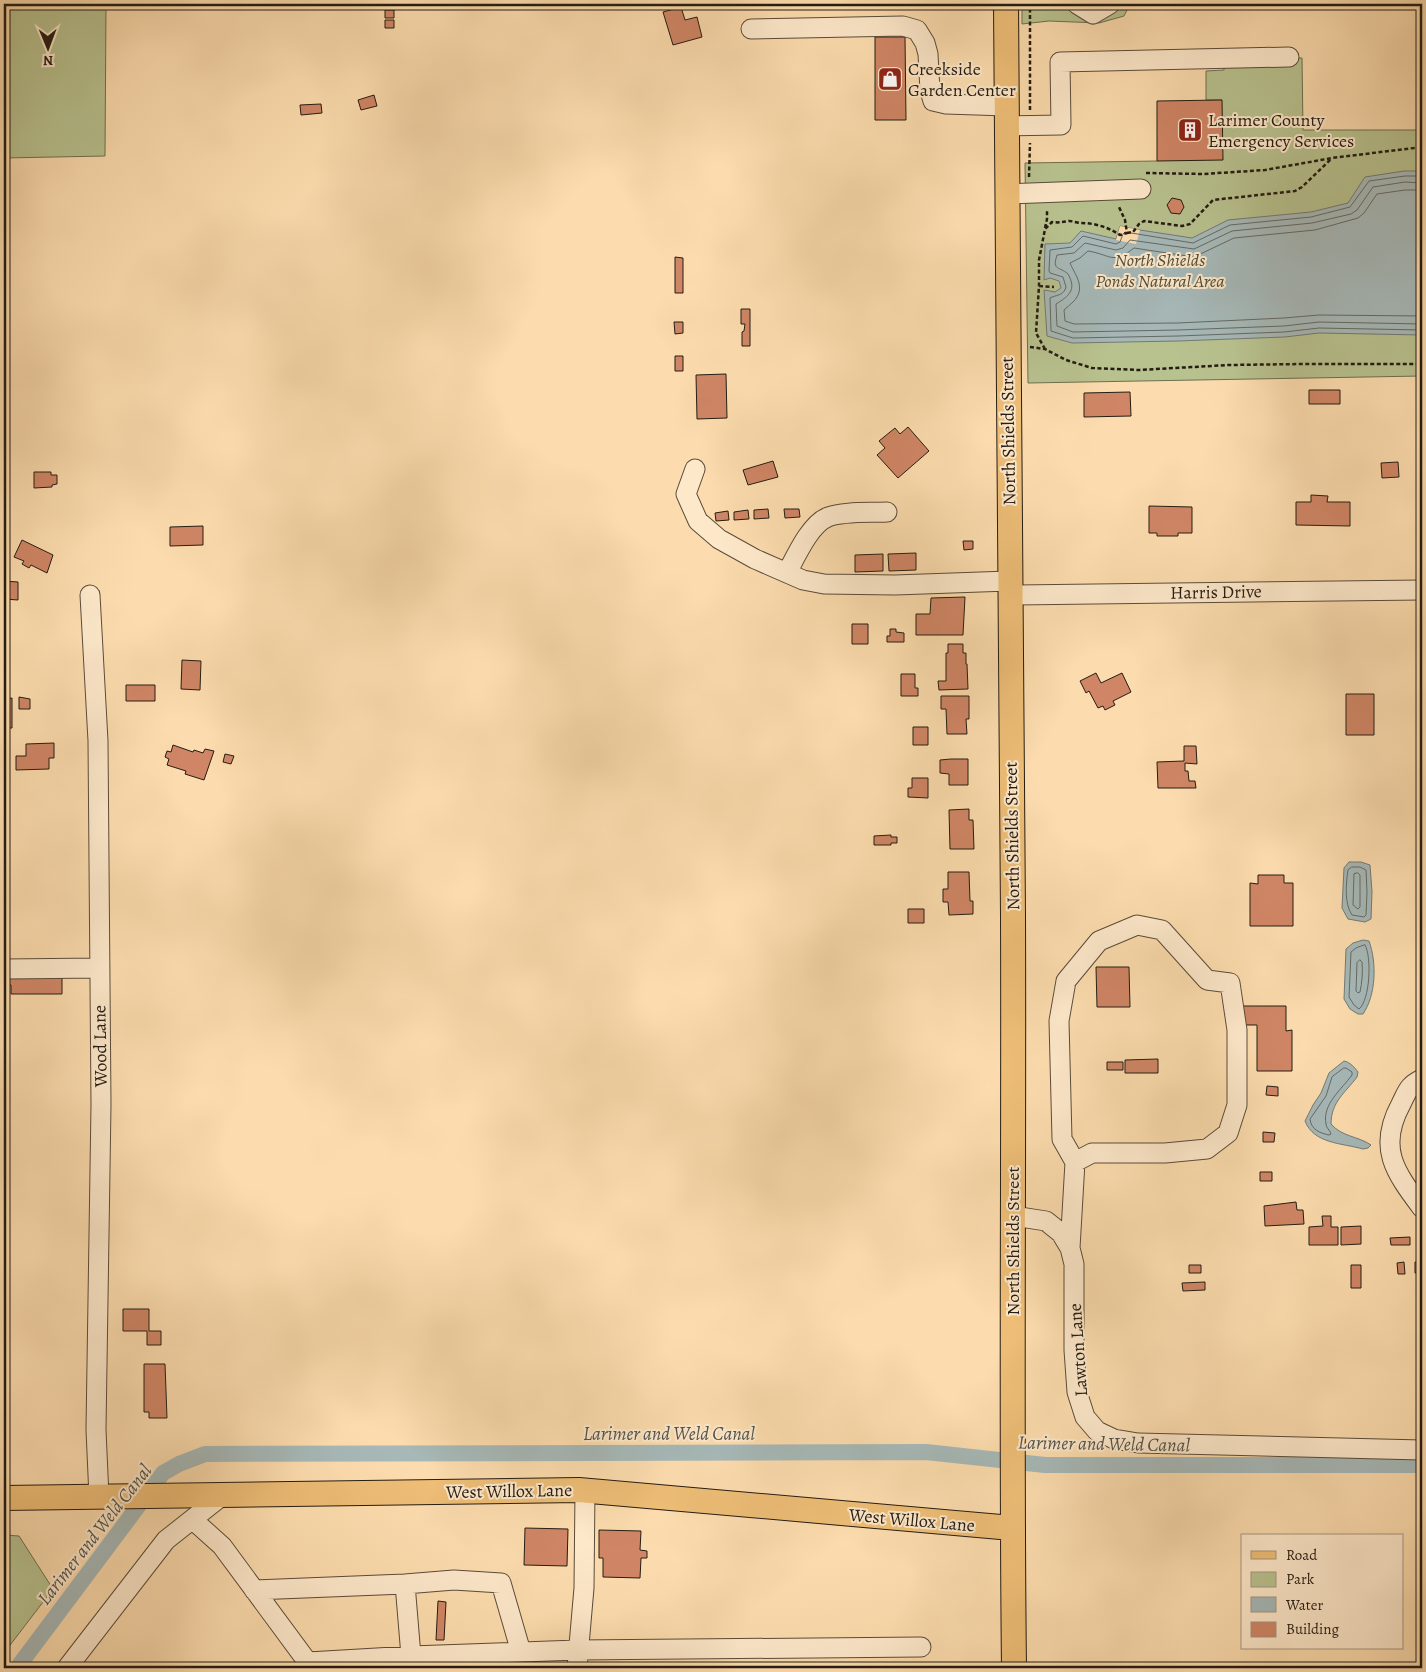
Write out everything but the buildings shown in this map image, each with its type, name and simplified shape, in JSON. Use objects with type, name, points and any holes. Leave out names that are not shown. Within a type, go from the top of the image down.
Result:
[{"type":"main road","name":"North Shields Street","points":[[1006,4],[1014,1216],[1012,1415],[1014,1668]]},
{"type":"main road","name":"West Willox Lane","points":[[4,1498],[585,1490],[1012,1528]]},
{"type":"street","points":[[1077,4],[1093,14],[1110,4]]},
{"type":"street","points":[[751,29],[903,26],[917,30],[925,43],[928,54],[930,91],[933,101],[1061,126],[1060,62],[1289,57]]},
{"type":"street","points":[[1006,194],[1143,181]]},
{"type":"street","name":"Harris Drive","points":[[695,469],[686,494],[698,521],[719,539],[755,559],[803,580],[824,584],[1009,588],[1422,590]]},
{"type":"street","points":[[787,573],[819,522],[828,517],[839,515],[887,512]]},
{"type":"street","name":"Wood Lane","points":[[90,595],[98,741],[101,1104],[96,1430],[99,1497]]},
{"type":"street","points":[[1070,1248],[1075,1162],[1062,1138],[1059,1020],[1066,981],[1099,941],[1136,925],[1162,930],[1207,980],[1230,983],[1237,1030],[1237,1105],[1228,1133],[1207,1149],[1165,1153],[1092,1153],[1075,1162]]},
{"type":"street","points":[[4,970],[99,968]]},
{"type":"street","points":[[1422,1079],[1410,1085],[1394,1117],[1389,1141],[1392,1160],[1400,1176],[1422,1208]]},
{"type":"street","name":"Lawton Lane","points":[[1014,1216],[1046,1221],[1061,1233],[1070,1248],[1074,1264],[1074,1350],[1077,1392],[1085,1417],[1097,1431],[1114,1439],[1138,1443],[1422,1450]]},
{"type":"street","points":[[577,1659],[584,1588],[585,1490]]},
{"type":"street","points":[[67,1668],[166,1540],[224,1495]]},
{"type":"street","points":[[193,1520],[222,1546],[310,1665],[411,1656],[521,1652],[577,1659],[921,1647]]},
{"type":"street","points":[[254,1590],[405,1584],[454,1580],[501,1583],[521,1652]]},
{"type":"street","points":[[405,1584],[411,1656]]},
{"type":"path","points":[[1143,181],[1265,170],[1332,158],[1422,147]]},
{"type":"path","points":[[1045,349],[1036,333],[1039,260],[1045,229],[1052,222],[1069,221],[1082,224],[1087,222],[1111,229],[1120,234],[1133,232],[1138,224],[1144,221],[1182,226],[1190,224],[1214,200],[1295,191],[1302,187],[1332,158]]},
{"type":"path","points":[[1125,220],[1127,233]]},
{"type":"path","points":[[1039,286],[1054,287]]},
{"type":"path","points":[[1030,347],[1045,349],[1066,360],[1102,369],[1139,370],[1303,364],[1422,364]]},
{"type":"green space","points":[[4,4],[106,4],[105,156],[4,158]]},
{"type":"green space","points":[[1022,4],[1130,4],[1124,16],[1099,23],[1049,21],[1022,24]]},
{"type":"green space","name":"North Shields Ponds Natural Area","points":[[1302,58],[1303,130],[1422,130],[1422,376],[1028,383],[1025,163],[1157,161],[1222,100],[1206,100],[1206,71],[1224,70],[1224,59]]},
{"type":"green space","points":[[4,1535],[19,1536],[53,1589],[4,1653]]},
{"type":"water","points":[[1404,171],[1422,171],[1422,335],[1319,333],[1285,337],[1072,343],[1047,336],[1044,290],[1055,292],[1061,288],[1059,281],[1050,278],[1044,280],[1045,244],[1070,243],[1081,231],[1116,239],[1120,226],[1192,238],[1228,220],[1311,212],[1348,203],[1365,177]]},
{"type":"water","points":[[1349,862],[1361,862],[1370,865],[1371,919],[1365,922],[1348,919],[1342,908],[1344,868]]},
{"type":"water","points":[[1363,940],[1369,941],[1372,950],[1374,979],[1371,998],[1363,1014],[1358,1014],[1350,1009],[1344,999],[1346,949],[1353,943]]},
{"type":"water","points":[[1344,1061],[1357,1070],[1357,1077],[1336,1104],[1331,1124],[1340,1132],[1371,1145],[1368,1148],[1363,1149],[1338,1144],[1322,1138],[1309,1129],[1305,1121],[1321,1093],[1329,1073]]},
{"type":"pier","points":[[1120,226],[1140,230],[1136,244],[1116,240]]},
{"type":"waterway","name":"Larimer and Weld Canal","points":[[17,1668],[163,1473],[179,1464],[205,1454],[926,1452],[1045,1465],[1422,1465]]},
{"type":"place","name":"Creekside Garden Center","points":[[890,79]]},
{"type":"place","name":"Larimer County Emergency Services","points":[[1190,130]]}]
